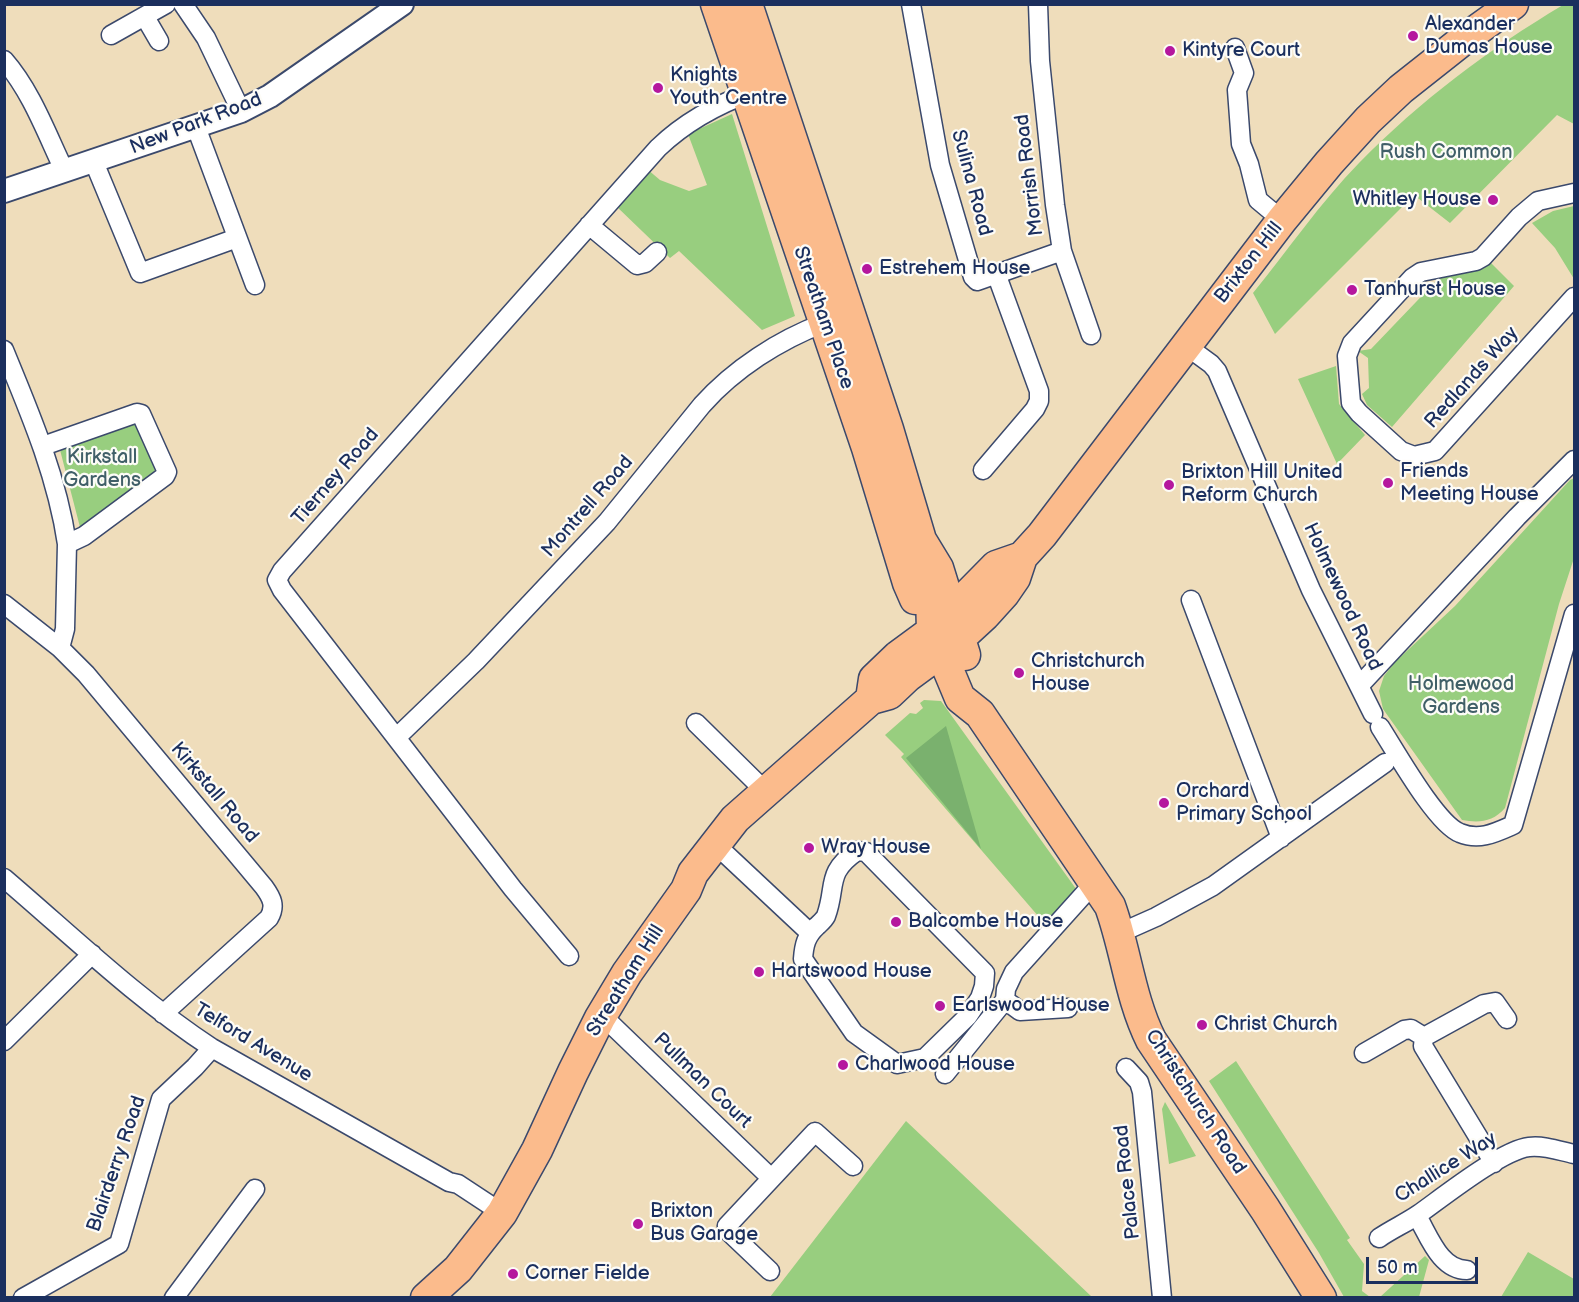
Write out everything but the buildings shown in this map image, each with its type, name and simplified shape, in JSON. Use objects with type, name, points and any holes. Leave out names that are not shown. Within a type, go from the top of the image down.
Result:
[{"type":"highway","name":"Streatham Place","points":[[716,4],[760,89],[888,429],[921,540],[923,572],[946,633]]},
{"type":"highway","name":"Streatham Place","points":[[747,4],[760,89],[824,322],[867,448],[908,583],[946,633]]},
{"type":"highway","name":"Brixton Hill","points":[[946,633],[1004,594],[1015,578],[1022,557],[1042,535],[1282,220],[1368,120],[1401,89],[1513,4]]},
{"type":"highway","name":"Streatham Hill","points":[[439,1294],[502,1213],[537,1150],[600,1018],[627,973],[686,890],[693,872],[735,819],[871,699],[874,679],[898,656],[946,633]]},
{"type":"highway","name":"Christchurch Road","points":[[946,633],[975,682],[980,714],[1012,765],[1110,906],[1120,933],[1133,991],[1151,1040],[1265,1209],[1321,1298]]},
{"type":"street","points":[[111,35],[166,4]]},
{"type":"street","points":[[183,4],[206,38],[241,111]]},
{"type":"street","name":"New Park Road","points":[[4,191],[241,111],[270,96],[402,4]]},
{"type":"street","name":"Sulina Road","points":[[911,4],[940,165],[973,277],[977,282],[1062,251]]},
{"type":"street","name":"Morrish Road","points":[[1038,4],[1040,61],[1062,251],[1091,335]]},
{"type":"street","points":[[145,17],[159,41]]},
{"type":"street","points":[[1235,48],[1244,73],[1237,90],[1241,144],[1249,164],[1258,200],[1282,220]]},
{"type":"street","points":[[4,60],[27,93],[65,172]]},
{"type":"street","name":"Tierney Road","points":[[569,957],[513,889],[282,590],[277,580],[282,571],[671,135],[701,115],[760,89]]},
{"type":"street","points":[[196,127],[255,285]]},
{"type":"street","points":[[94,162],[140,273],[237,238]]},
{"type":"street","name":"Redlands Way","points":[[1575,193],[1538,201],[1519,217],[1483,257],[1476,261],[1421,272],[1412,278],[1352,343],[1347,356],[1351,403],[1401,451],[1414,456],[1435,451],[1575,297]]},
{"type":"street","points":[[589,225],[637,265],[645,263],[657,252]]},
{"type":"street","points":[[983,470],[1035,409],[1039,401],[1039,391],[997,276]]},
{"type":"street","name":"Montrell Road","points":[[397,737],[453,683],[625,502],[688,421],[718,388],[776,346],[824,322]]},
{"type":"street","name":"Holmewood Road","points":[[1185,345],[1217,371],[1311,590],[1376,720],[1442,819],[1460,833],[1491,836],[1513,825],[1574,615]]},
{"type":"street","points":[[4,350],[43,446],[59,502],[67,544],[65,629],[60,648]]},
{"type":"street","points":[[43,446],[137,413],[141,414],[167,472],[165,476],[84,536],[67,544]]},
{"type":"street","points":[[1359,686],[1516,517],[1575,460]]},
{"type":"street","points":[[1191,600],[1281,838]]},
{"type":"street","name":"Kirkstall Road","points":[[4,604],[60,648],[86,674],[264,887],[273,904],[273,911],[268,918],[163,1014]]},
{"type":"street","points":[[696,723],[766,792]]},
{"type":"street","points":[[1120,933],[1156,917],[1213,885],[1385,763]]},
{"type":"street","points":[[715,844],[809,932]]},
{"type":"street","points":[[857,851],[866,852],[985,973],[980,998],[968,1016],[925,1058],[897,1064],[854,1033],[803,959],[804,945],[809,932],[825,918],[831,884],[846,858],[857,851]]},
{"type":"street","name":"Telford Avenue","points":[[4,878],[163,1014],[212,1048],[449,1182],[458,1184],[502,1213]]},
{"type":"street","points":[[945,1074],[1005,1000],[1006,988],[1014,972],[1085,893],[1097,885]]},
{"type":"street","points":[[4,1041],[92,954]]},
{"type":"street","points":[[1005,1000],[1020,1011],[1068,1008]]},
{"type":"street","points":[[1424,1037],[1484,1004],[1495,1002],[1507,1019]]},
{"type":"street","name":"Pullman Court","points":[[600,1018],[612,1025],[771,1178]]},
{"type":"street","points":[[1364,1053],[1404,1030],[1411,1029],[1424,1037]]},
{"type":"street","points":[[1424,1037],[1423,1046],[1494,1163]]},
{"type":"street","name":"Blairderry Road","points":[[33,1296],[119,1244],[161,1099],[212,1048]]},
{"type":"street","name":"Palace Road","points":[[1126,1068],[1146,1089],[1162,1298]]},
{"type":"street","points":[[770,1271],[730,1233],[727,1227],[815,1132],[853,1166]]},
{"type":"street","name":"Challice Way","points":[[1379,1238],[1417,1216],[1512,1152],[1531,1146],[1575,1155]]},
{"type":"street","points":[[174,1298],[255,1188]]},
{"type":"street","points":[[1417,1216],[1442,1258],[1454,1268],[1467,1270]]},
{"type":"green space","name":"Rush Common","points":[[1563,5],[1574,5],[1574,124],[1557,115],[1450,223],[1414,195],[1275,334],[1253,293],[1345,178],[1406,118],[1456,77]]},
{"type":"green space","points":[[732,114],[795,316],[762,330],[679,251],[670,258],[615,205],[647,169],[660,180],[689,191],[707,185],[688,134]]},
{"type":"green space","points":[[1574,206],[1574,279],[1555,248],[1532,223],[1553,211]]},
{"type":"green space","points":[[1490,262],[1514,286],[1392,427],[1367,405],[1362,394],[1369,388],[1368,358],[1358,351],[1371,349],[1438,279]]},
{"type":"green space","points":[[1336,366],[1339,404],[1365,435],[1337,464],[1298,379]]},
{"type":"green space","name":"Kirkstall Gardens","points":[[131,423],[136,424],[154,464],[155,472],[81,531],[59,446]]},
{"type":"green space","name":"Holmewood Gardens","points":[[1574,478],[1574,558],[1559,604],[1505,808],[1491,819],[1462,820],[1383,709],[1379,691],[1384,676],[1395,662],[1455,606]]},
{"type":"green space","points":[[924,700],[941,701],[1079,893],[1045,924],[901,757],[904,754],[885,735],[910,713],[916,714],[923,708],[920,703]]},
{"type":"green space","points":[[946,726],[981,849],[906,758]]},
{"type":"green space","points":[[1236,1061],[1350,1238],[1347,1240],[1364,1264],[1362,1291],[1370,1297],[1344,1297],[1319,1253],[1209,1081]]},
{"type":"green space","points":[[1165,1102],[1196,1156],[1169,1164],[1162,1109]]},
{"type":"green space","points":[[906,1121],[1092,1297],[770,1297]]},
{"type":"green space","points":[[1528,1252],[1574,1279],[1574,1297],[1501,1297]]},
{"type":"green space","points":[[1425,1256],[1429,1260],[1419,1297],[1380,1297]]},
{"type":"place","name":"Alexander Dumas House","points":[[1413,36]]},
{"type":"place","name":"Kintyre Court","points":[[1170,51]]},
{"type":"place","name":"Knights Youth Centre","points":[[658,88]]},
{"type":"place","name":"Whitley House","points":[[1493,200]]},
{"type":"place","name":"Estrehem House","points":[[867,269]]},
{"type":"place","name":"Tanhurst House","points":[[1352,290]]},
{"type":"place","name":"Friends Meeting House","points":[[1388,483]]},
{"type":"place","name":"Brixton Hill United Reform Church","points":[[1169,485]]},
{"type":"place","name":"Christchurch House","points":[[1019,673]]},
{"type":"place","name":"Orchard Primary School","points":[[1164,803]]},
{"type":"place","name":"Wray House","points":[[809,848]]},
{"type":"place","name":"Balcombe House","points":[[896,922]]},
{"type":"place","name":"Hartswood House","points":[[759,972]]},
{"type":"place","name":"Earlswood House","points":[[940,1006]]},
{"type":"place","name":"Christ Church","points":[[1202,1025]]},
{"type":"place","name":"Charlwood House","points":[[843,1065]]},
{"type":"place","name":"Brixton Bus Garage","points":[[638,1224]]},
{"type":"place","name":"Corner Fielde","points":[[513,1274]]}]
